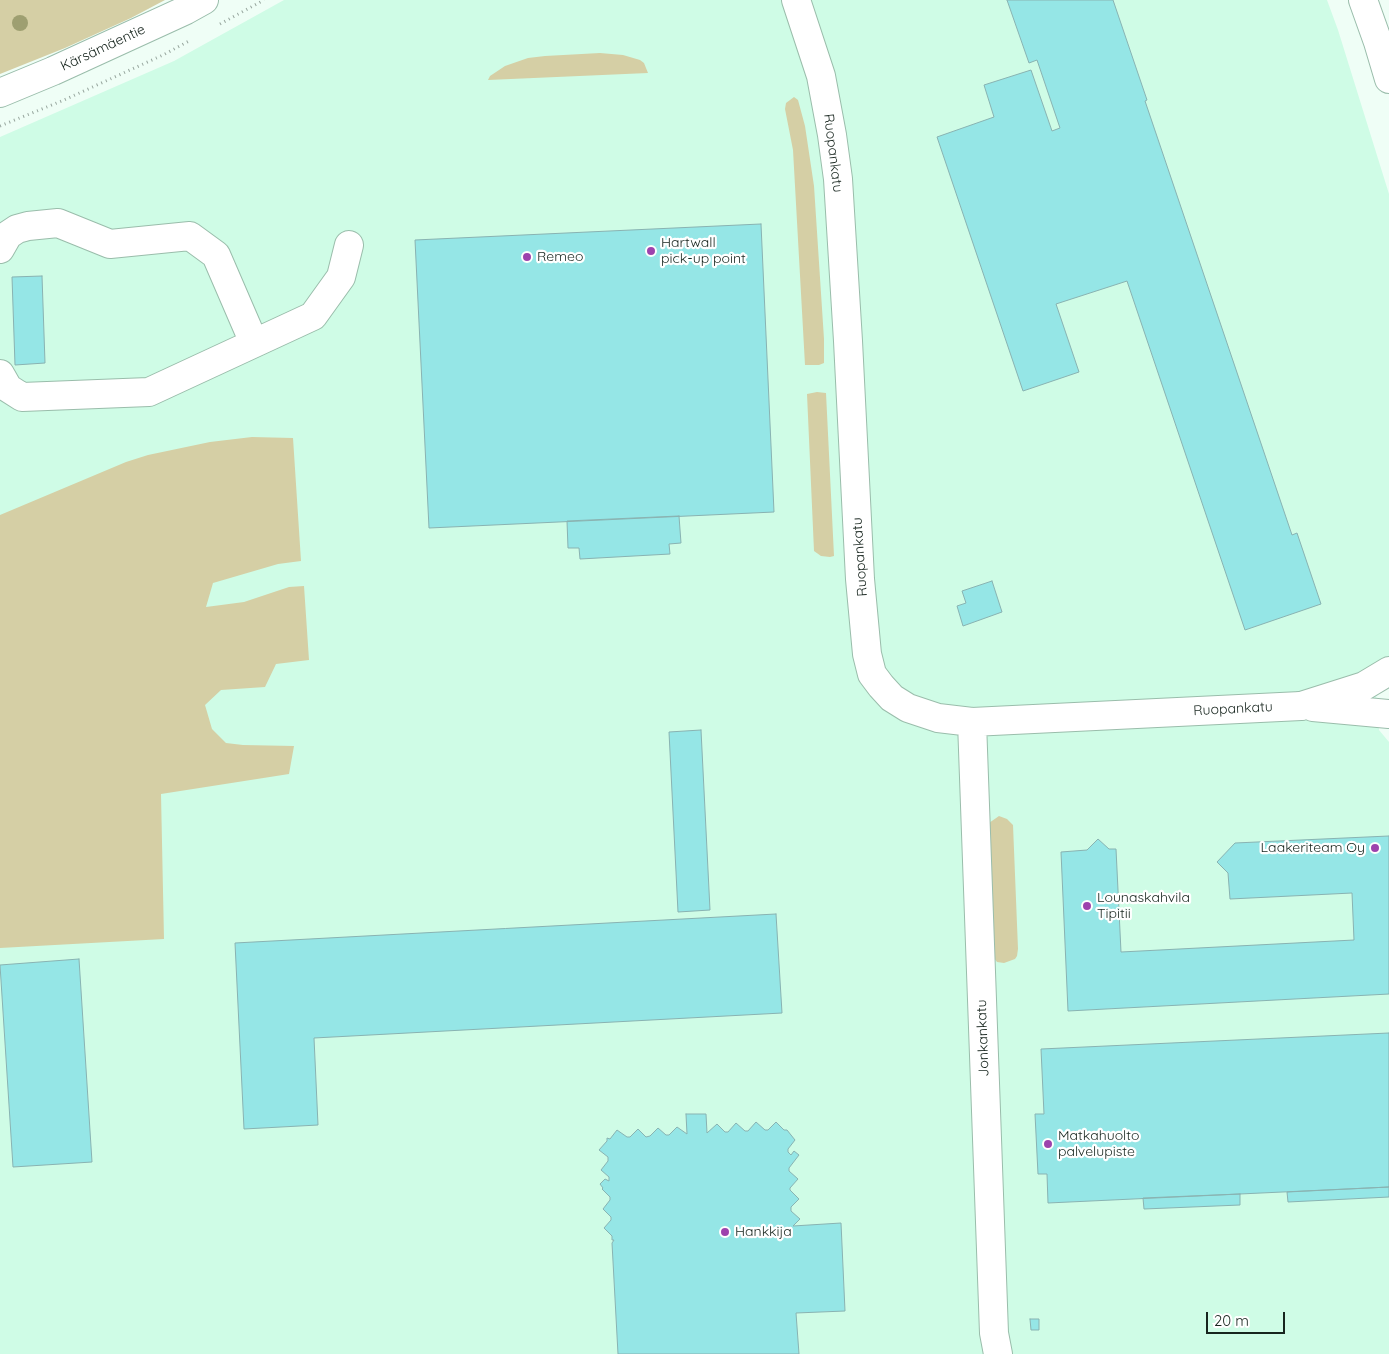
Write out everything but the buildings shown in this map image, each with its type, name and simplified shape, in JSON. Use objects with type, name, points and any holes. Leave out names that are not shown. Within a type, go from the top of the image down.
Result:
[{"type":"main road","name":"Kärsämäentie","points":[[0,93],[62,67],[204,0]]},
{"type":"main road","name":"Ruopankatu","points":[[796,0],[821,76],[838,179],[860,579],[867,654],[872,674],[892,698],[908,708],[938,718],[972,722],[1301,706]]},
{"type":"main road","points":[[1363,0],[1389,79]]},
{"type":"main road","points":[[0,249],[8,235],[17,229],[58,223],[110,244],[190,236],[216,255],[254,343]]},
{"type":"main road","points":[[0,374],[8,388],[22,397],[149,392],[313,316],[341,277],[348,244]]},
{"type":"main road","points":[[1301,706],[1364,686],[1389,671]]},
{"type":"main road","points":[[1301,706],[1389,714]]},
{"type":"main road","name":"Jonkankatu","points":[[972,722],[994,1333],[998,1354]]},
{"type":"shaded area","points":[[0,0],[165,0],[131,18],[65,48],[0,74]]},
{"type":"shaded area","points":[[284,0],[1327,0],[1389,194],[1389,657],[1374,668],[1379,730],[1389,742],[1389,1354],[0,1354],[0,137],[174,61]]},
{"type":"shaded area","points":[[600,53],[623,55],[640,60],[644,63],[648,73],[488,80],[490,76],[505,66],[528,58]]},
{"type":"shaded area","points":[[794,97],[798,100],[805,126],[814,186],[824,339],[824,363],[819,365],[805,365],[793,150],[785,109],[786,103]]},
{"type":"shaded area","points":[[826,393],[834,556],[830,557],[821,556],[814,551],[807,394]]},
{"type":"shaded area","points":[[252,437],[293,438],[301,561],[278,564],[213,583],[206,607],[244,602],[289,587],[304,586],[309,660],[276,664],[265,687],[221,690],[205,705],[212,729],[226,743],[294,746],[289,774],[161,794],[164,939],[0,948],[0,515],[126,462],[148,455],[210,442]]},
{"type":"shaded area","points":[[999,816],[1007,819],[1013,825],[1018,949],[1015,959],[1004,963],[997,962],[994,958],[989,823]]},
{"type":"place","name":"Hartwall pick-up point","points":[[651,251]]},
{"type":"place","name":"Remeo","points":[[527,257]]},
{"type":"place","name":"Laakeriteam Oy","points":[[1375,848]]},
{"type":"place","name":"Lounaskahvila Tipitii","points":[[1087,906]]},
{"type":"place","name":"Matkahuolto palvelupiste","points":[[1048,1144]]},
{"type":"place","name":"Hankkija","points":[[725,1232]]}]
